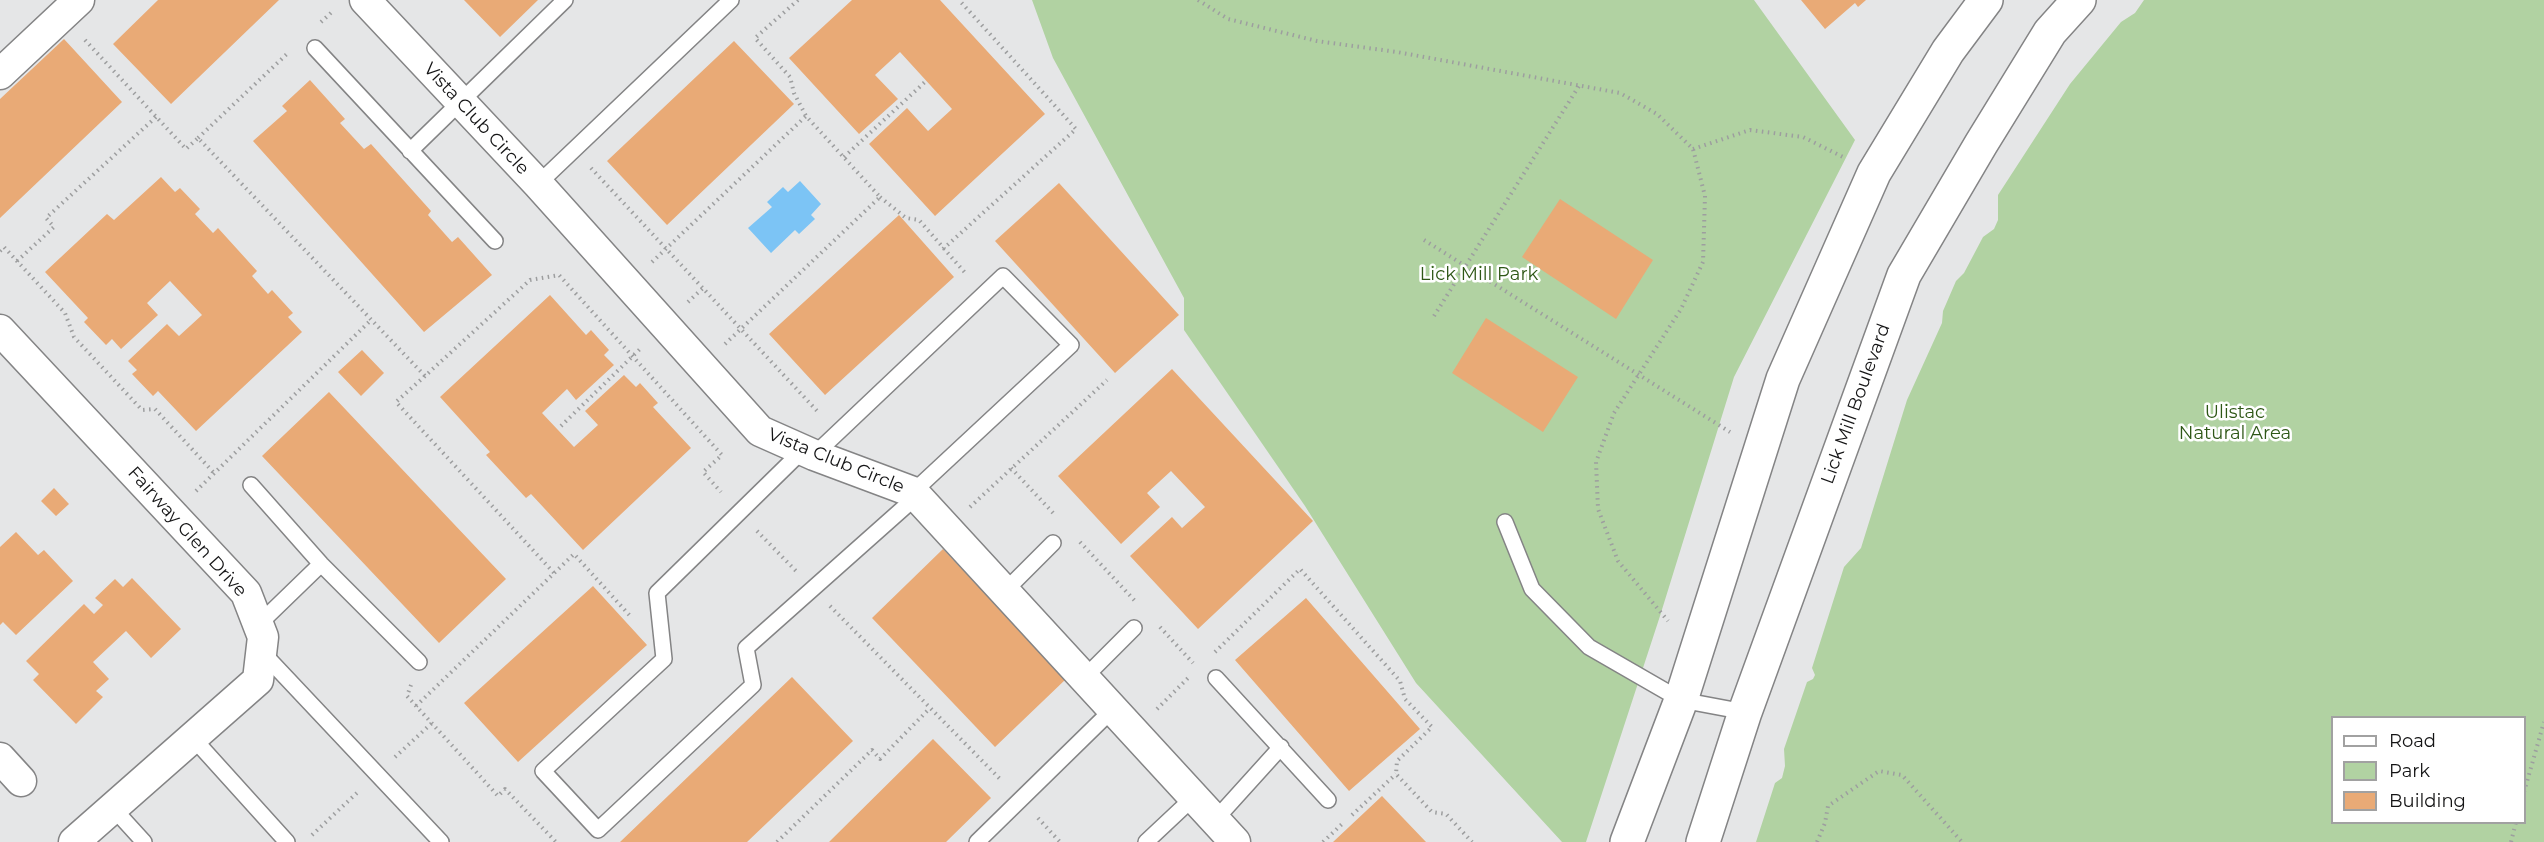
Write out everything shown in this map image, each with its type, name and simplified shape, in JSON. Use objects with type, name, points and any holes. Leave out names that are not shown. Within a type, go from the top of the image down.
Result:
[{"type":"main road","points":[[1627,842],[1681,700],[1783,379],[1874,173],[1948,51],[1986,0]]},
{"type":"main road","name":"Lick Mill Boulevard","points":[[1702,842],[1745,712],[1904,275],[2050,32],[2079,0]]},
{"type":"street","name":"Vista Club Circle","points":[[365,0],[538,184],[760,431],[808,453],[915,494],[1235,842]]},
{"type":"street","points":[[0,74],[71,8]]},
{"type":"street","name":"Fairway Glen Drive","points":[[0,330],[246,593],[260,638]]},
{"type":"street","points":[[74,842],[258,680],[260,638]]},
{"type":"street","points":[[0,758],[21,781]]},
{"type":"lane","points":[[410,150],[565,0]]},
{"type":"lane","points":[[538,184],[731,0]]},
{"type":"lane","points":[[315,48],[495,241]]},
{"type":"lane","points":[[1003,276],[1071,345],[915,494],[746,648],[753,685],[598,830],[543,771],[664,659],[657,593],[739,512],[808,453],[837,433],[1003,276]]},
{"type":"lane","points":[[250,485],[321,564],[419,662]]},
{"type":"lane","points":[[1505,522],[1532,589],[1589,647],[1681,700],[1745,712]]},
{"type":"lane","points":[[1005,591],[1053,543]]},
{"type":"lane","points":[[321,564],[260,638],[441,842]]},
{"type":"lane","points":[[1084,678],[1134,628]]},
{"type":"lane","points":[[1216,678],[1328,801]]},
{"type":"lane","points":[[976,842],[1113,709]]},
{"type":"lane","points":[[193,738],[287,842]]},
{"type":"lane","points":[[1215,820],[1281,747]]},
{"type":"lane","points":[[1146,842],[1194,797]]},
{"type":"lane","points":[[113,808],[144,842]]},
{"type":"path","points":[[798,0],[755,38],[790,76],[806,116],[880,196],[906,218],[919,220],[984,294]]},
{"type":"path","points":[[944,249],[1076,129],[959,0]]},
{"type":"path","points":[[1198,0],[1228,19],[1317,41],[1397,52],[1620,93],[1657,114],[1693,148],[1705,196],[1703,262],[1681,309],[1614,413],[1596,462],[1598,509],[1618,561],[1668,621]]},
{"type":"path","points":[[71,8],[156,117],[186,149],[292,49]]},
{"type":"path","points":[[318,24],[335,8]]},
{"type":"path","points":[[844,157],[926,81]]},
{"type":"path","points":[[1434,316],[1578,86]]},
{"type":"path","points":[[627,285],[806,116]]},
{"type":"path","points":[[17,261],[54,227],[46,218],[156,117]]},
{"type":"path","points":[[1693,148],[1750,130],[1803,137],[1874,173]]},
{"type":"path","points":[[198,138],[425,376]]},
{"type":"path","points":[[573,151],[837,433]]},
{"type":"path","points":[[701,368],[880,196]]},
{"type":"path","points":[[1424,240],[1761,452]]},
{"type":"path","points":[[0,251],[4,247],[65,313],[74,338],[142,410],[155,409],[214,473],[371,320]]},
{"type":"path","points":[[555,574],[396,402],[530,280],[559,275],[722,455],[703,472],[813,589],[1060,842]]},
{"type":"path","points":[[561,426],[664,326]]},
{"type":"path","points":[[948,528],[1107,380]]},
{"type":"path","points":[[1011,468],[1060,520]]},
{"type":"path","points":[[1076,538],[1141,607]]},
{"type":"path","points":[[416,706],[574,554],[662,651]]},
{"type":"path","points":[[1207,660],[1300,568],[1400,681],[1405,699],[1432,727],[1397,761],[1396,774],[1323,842]]},
{"type":"path","points":[[1134,731],[1198,668],[1157,625]]},
{"type":"path","points":[[419,662],[407,696],[498,796],[505,789],[556,842]]},
{"type":"path","points":[[777,842],[872,750],[880,759],[930,708]]},
{"type":"path","points":[[2526,785],[2544,722]]},
{"type":"path","points":[[1816,842],[1825,823],[1828,806],[1879,771],[1902,775],[1962,842]]},
{"type":"path","points":[[1396,774],[1432,812],[1446,814],[1472,842]]},
{"type":"path","points":[[2511,842],[2516,824]]},
{"type":"green space","name":"Lick Mill Park","points":[[1032,0],[1754,0],[1855,140],[1734,377],[1660,616],[1586,842],[1562,842],[1416,683],[1305,506],[1184,330],[1184,298],[1053,58]]},
{"type":"green space","name":"Ulistac Natural Area","points":[[2144,0],[2544,0],[2544,842],[1756,842],[1775,783],[1782,778],[1785,766],[1784,749],[1807,682],[1815,675],[1812,668],[1844,567],[1861,548],[1907,400],[1942,323],[1943,311],[1956,281],[1964,273],[1983,237],[1994,229],[1998,220],[1998,195],[2070,84],[2121,22],[2135,13]]},
{"type":"water","points":[[800,181],[821,204],[811,215],[815,219],[799,234],[795,230],[771,253],[748,228],[772,207],[767,202],[783,187],[788,192]]},
{"type":"building","points":[[158,0],[279,0],[171,104],[113,44]]},
{"type":"building","points":[[464,0],[538,0],[500,37]]},
{"type":"building","points":[[852,0],[940,0],[1045,114],[935,216],[869,144],[907,108],[928,131],[952,109],[900,52],[875,75],[898,99],[859,134],[789,58]]},
{"type":"building","points":[[1801,0],[1866,0],[1858,7],[1855,3],[1825,29]]},
{"type":"building","points":[[64,39],[122,102],[0,218],[0,99]]},
{"type":"building","points":[[734,41],[794,104],[667,225],[607,161]]},
{"type":"building","points":[[310,80],[345,119],[340,123],[364,149],[371,144],[431,211],[428,215],[452,242],[458,237],[492,275],[424,332],[253,141],[287,111],[282,106]]},
{"type":"building","points":[[161,177],[175,192],[180,188],[200,209],[195,214],[213,233],[218,228],[257,271],[252,276],[268,294],[272,290],[293,313],[288,317],[302,332],[196,431],[158,391],[153,396],[132,374],[137,370],[128,361],[167,324],[179,336],[202,315],[170,281],[147,303],[158,315],[121,349],[112,339],[106,345],[84,322],[88,318],[45,272],[107,214],[114,220]]},
{"type":"building","points":[[1059,183],[1179,315],[1115,373],[995,241]]},
{"type":"building","points":[[1560,199],[1653,260],[1616,319],[1522,257]]},
{"type":"building","points":[[899,215],[954,277],[825,395],[769,334]]},
{"type":"building","points":[[550,295],[586,335],[591,330],[609,350],[604,355],[614,365],[576,400],[567,389],[542,413],[574,447],[598,425],[585,411],[624,375],[636,387],[640,383],[658,403],[653,407],[691,448],[583,550],[531,494],[526,498],[486,455],[490,452],[440,397]]},
{"type":"building","points":[[1486,318],[1578,377],[1543,432],[1452,373]]},
{"type":"building","points":[[362,350],[384,373],[361,396],[338,372]]},
{"type":"building","points":[[1172,369],[1313,521],[1198,629],[1130,556],[1172,517],[1182,528],[1205,507],[1171,471],[1147,493],[1160,507],[1121,544],[1058,476]]},
{"type":"building","points":[[329,392],[506,579],[439,643],[262,456]]},
{"type":"building","points":[[54,488],[69,504],[56,516],[41,501]]},
{"type":"building","points":[[16,532],[38,555],[44,550],[73,581],[16,635],[3,622],[0,625],[0,547]]},
{"type":"building","points":[[943,549],[1066,679],[995,747],[872,618]]},
{"type":"building","points":[[132,578],[181,629],[151,658],[126,631],[93,662],[109,679],[96,691],[103,697],[76,724],[33,680],[39,674],[26,661],[84,604],[94,614],[103,605],[95,598],[115,579],[123,587]]},
{"type":"building","points":[[593,586],[647,645],[518,762],[464,703]]},
{"type":"building","points":[[1306,598],[1420,729],[1349,791],[1235,660]]},
{"type":"building","points":[[792,677],[853,741],[747,842],[620,842]]},
{"type":"building","points":[[933,739],[991,798],[946,842],[829,842]]},
{"type":"building","points":[[1382,796],[1426,842],[1333,842]]}]
